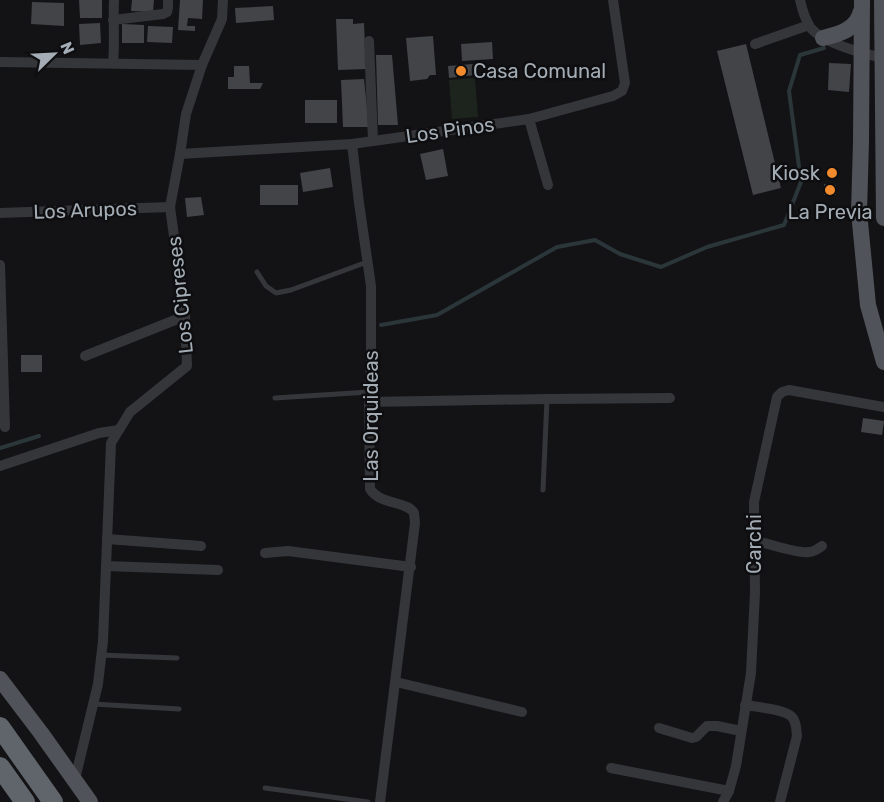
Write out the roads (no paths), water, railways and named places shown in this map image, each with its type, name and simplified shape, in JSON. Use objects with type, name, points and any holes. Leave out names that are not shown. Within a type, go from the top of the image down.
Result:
[{"type":"highway","points":[[0,727],[53,802]]},
{"type":"highway","points":[[0,766],[25,802]]},
{"type":"main road","points":[[882,0],[884,218]]},
{"type":"main road","points":[[824,38],[851,27],[860,15],[862,2]]},
{"type":"main road","points":[[862,2],[859,212],[868,305],[884,362]]},
{"type":"main road","points":[[0,679],[90,802]]},
{"type":"street","points":[[113,63],[114,0]]},
{"type":"street","points":[[113,20],[163,14],[167,12],[168,0]]},
{"type":"street","name":"Los Cipreses","points":[[75,779],[98,684],[111,443],[130,412],[187,366],[185,316],[170,207],[186,114],[202,64],[222,19],[223,0]]},
{"type":"street","name":"Los Pinos","points":[[180,154],[352,144],[529,119],[613,96],[622,91],[626,83],[613,0]]},
{"type":"street","points":[[800,0],[809,25],[815,32],[861,53],[883,58]]},
{"type":"street","points":[[755,44],[809,25]]},
{"type":"street","points":[[369,41],[372,141]]},
{"type":"street","points":[[0,62],[202,64]]},
{"type":"street","points":[[529,119],[548,185]]},
{"type":"street","name":"Las Orquideas","points":[[352,144],[371,286],[369,489],[374,496],[409,508],[414,514],[415,523],[380,802]]},
{"type":"street","name":"Los Arupos","points":[[0,213],[170,207]]},
{"type":"street","points":[[0,265],[5,427]]},
{"type":"street","points":[[84,356],[185,316]]},
{"type":"street","name":"Carchi","points":[[723,802],[729,791],[736,766],[751,673],[754,502],[777,397],[789,390],[884,407]]},
{"type":"street","points":[[369,397],[670,398]]},
{"type":"street","points":[[0,466],[99,433],[119,430]]},
{"type":"street","points":[[107,539],[201,546]]},
{"type":"street","points":[[754,541],[811,553],[822,546]]},
{"type":"street","points":[[265,553],[288,551],[411,567]]},
{"type":"street","points":[[106,566],[218,570]]},
{"type":"street","points":[[396,682],[522,712]]},
{"type":"street","points":[[745,705],[786,713],[796,724],[796,735],[780,802]]},
{"type":"street","points":[[659,728],[692,738],[699,736],[707,726],[741,731]]},
{"type":"street","points":[[611,768],[729,791]]},
{"type":"lane","points":[[257,272],[266,286],[276,293],[291,290],[367,262]]},
{"type":"lane","points":[[275,398],[369,397]]},
{"type":"lane","points":[[543,490],[547,399]]},
{"type":"lane","points":[[101,655],[177,658]]},
{"type":"lane","points":[[93,704],[179,709]]},
{"type":"lane","points":[[265,788],[368,802]]},
{"type":"waterway","points":[[381,325],[437,315],[557,247],[595,240],[620,254],[661,267],[707,247],[784,225],[801,182],[789,91],[800,55],[824,48]]},
{"type":"waterway","points":[[0,448],[39,436]]},
{"type":"place","name":"Casa Comunal","points":[[461,71]]},
{"type":"place","name":"Kiosk","points":[[832,173]]},
{"type":"place","name":"La Previa","points":[[830,190]]}]
